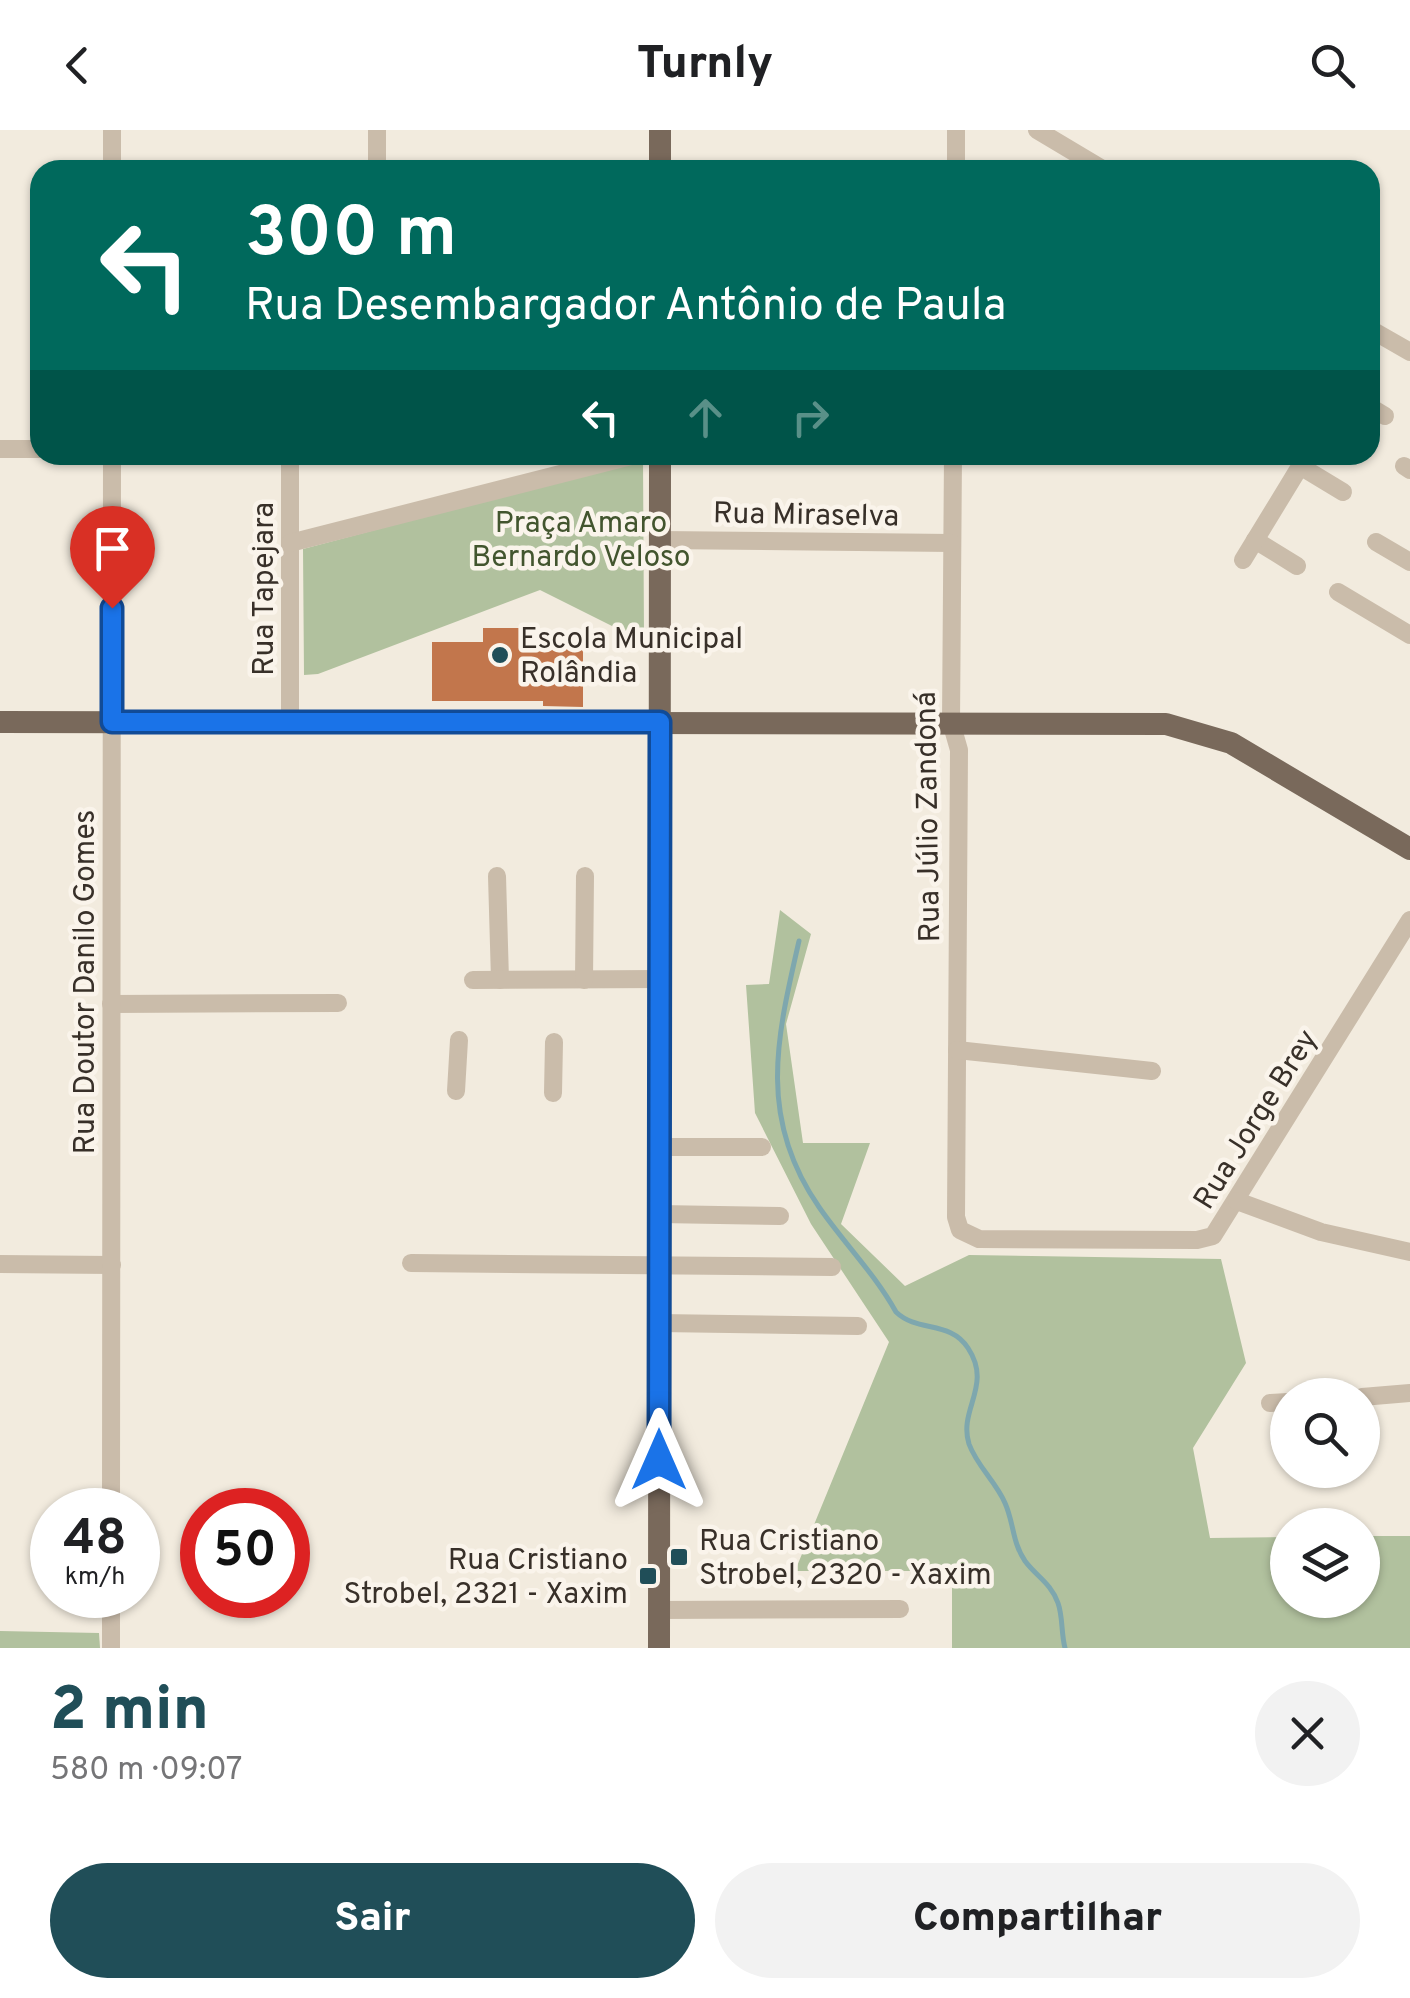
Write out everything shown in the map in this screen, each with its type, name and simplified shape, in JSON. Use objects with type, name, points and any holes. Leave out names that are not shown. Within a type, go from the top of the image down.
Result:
[{"type":"main road","points":[[660,130],[660,160]]},
{"type":"main road","points":[[659,1648],[660,465]]},
{"type":"main road","points":[[0,722],[1145,722],[1188,728],[1232,743],[1410,848]]},
{"type":"street","points":[[112,130],[112,160]]},
{"type":"street","points":[[377,130],[377,160]]},
{"type":"street","points":[[956,130],[956,160]]},
{"type":"street","points":[[1038,130],[1088,160]]},
{"type":"street","points":[[1380,341],[1410,352]]},
{"type":"street","points":[[0,449],[30,449]]},
{"type":"street","name":"Rua Doutor Danilo Gomes","points":[[111,1488],[112,465]]},
{"type":"street","name":"Rua Tapejara","points":[[290,465],[290,722]]},
{"type":"street","points":[[290,542],[595,465]]},
{"type":"street","name":"Rua Júlio Zandoná","points":[[953,465],[951,722],[959,750],[956,1218],[965,1234]]},
{"type":"street","points":[[1243,560],[1301,465]]},
{"type":"street","points":[[1308,465],[1343,492]]},
{"type":"street","name":"Rua Miraselva","points":[[660,540],[952,542]]},
{"type":"street","points":[[1255,540],[1297,566]]},
{"type":"street","points":[[1376,542],[1410,562]]},
{"type":"street","points":[[1338,592],[1410,635]]},
{"type":"street","points":[[497,876],[500,980]]},
{"type":"street","points":[[584,876],[584,980]]},
{"type":"street","name":"Rua Jorge Brey","points":[[965,1234],[979,1239],[1206,1239],[1220,1230],[1410,920]]},
{"type":"street","points":[[473,980],[660,979]]},
{"type":"street","points":[[111,1004],[338,1003]]},
{"type":"street","points":[[456,1092],[459,1040]]},
{"type":"street","points":[[554,1042],[554,1094]]},
{"type":"street","points":[[957,1050],[1152,1071]]},
{"type":"street","points":[[659,1147],[762,1148]]},
{"type":"street","points":[[1238,1201],[1320,1232],[1410,1252]]},
{"type":"street","points":[[660,1214],[780,1216]]},
{"type":"street","points":[[0,1264],[112,1265]]},
{"type":"street","points":[[411,1264],[832,1267]]},
{"type":"street","points":[[659,1324],[858,1326]]},
{"type":"street","points":[[1380,1396],[1410,1393]]},
{"type":"street","points":[[659,1610],[900,1609]]},
{"type":"street","points":[[111,1618],[111,1648]]},
{"type":"green space","name":"Praça Amaro Bernardo Veloso","points":[[620,465],[643,465],[644,635],[630,635],[540,590],[318,674],[304,675],[303,549]]},
{"type":"green space","points":[[780,910],[811,934],[786,1024],[803,1143],[870,1143],[841,1224],[905,1286],[969,1255],[1221,1259],[1246,1363],[1193,1448],[1210,1538],[1270,1537],[1270,1618],[1380,1618],[1380,1536],[1410,1536],[1410,1648],[952,1648],[952,1571],[795,1571],[889,1342],[811,1224],[755,1113],[746,985],[769,984]]},
{"type":"green space","points":[[0,1631],[99,1633],[100,1648],[0,1648]]},
{"type":"building","points":[[483,628],[524,628],[524,644],[583,645],[583,707],[543,706],[543,701],[432,701],[432,642],[483,642]]},
{"type":"waterway","points":[[799,941],[784,1011],[778,1077],[780,1109],[799,1174],[896,1312],[914,1323],[952,1334],[968,1348],[977,1374],[968,1420],[969,1444],[1005,1503],[1021,1554],[1055,1596],[1065,1648]]},
{"type":"place","name":"Escola Municipal Rolândia","points":[[500,655]]},
{"type":"place","name":"Rua Cristiano Strobel, 2320 - Xaxim","points":[[679,1557]]},
{"type":"place","name":"Rua Cristiano Strobel, 2321 - Xaxim","points":[[648,1576]]},
{"type":"route","points":[[112,608],[112,722],[660,722],[659,1460]]}]
